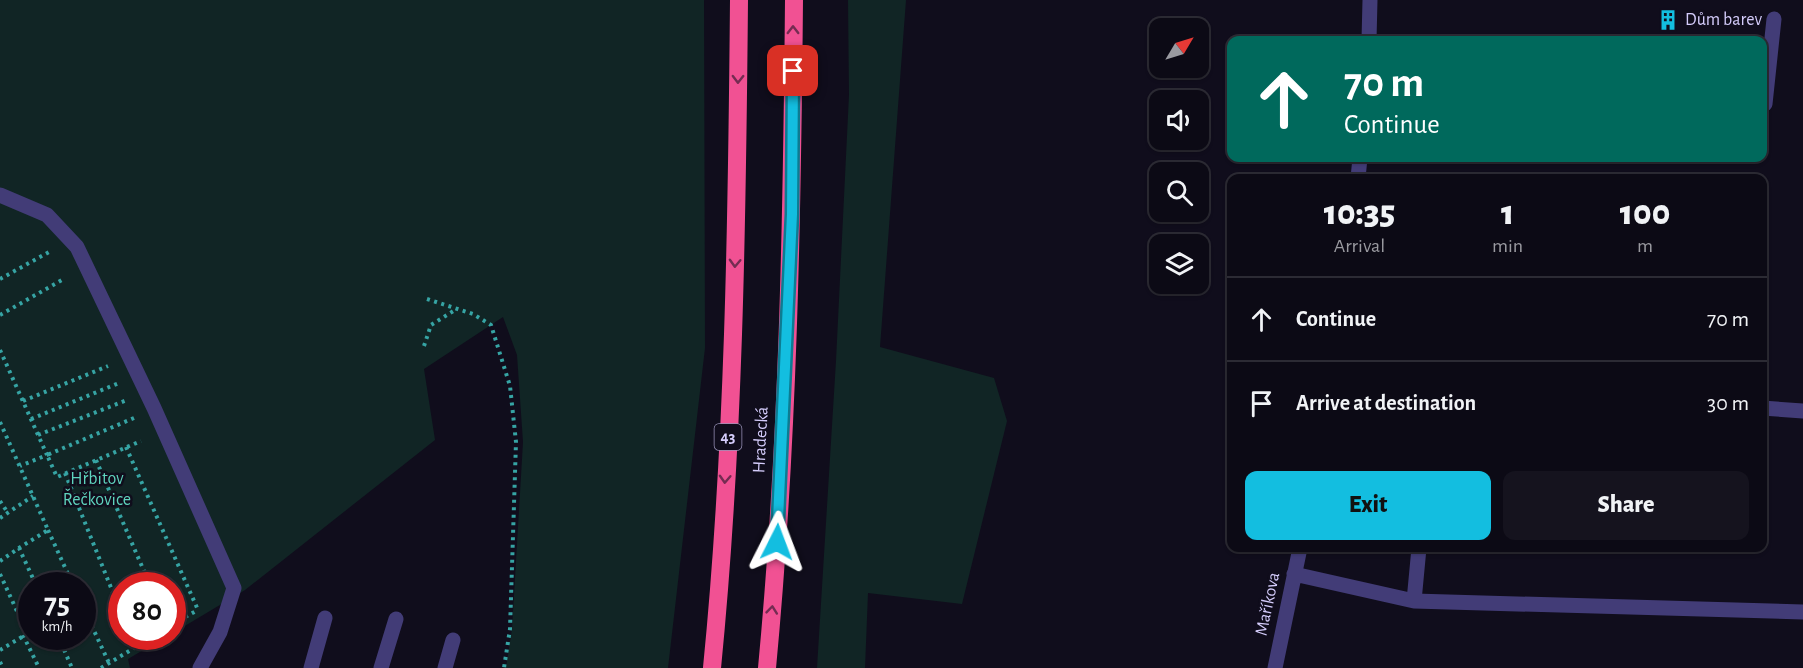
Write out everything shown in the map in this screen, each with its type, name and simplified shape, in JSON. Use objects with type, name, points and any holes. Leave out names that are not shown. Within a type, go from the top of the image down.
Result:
[{"type":"highway","name":"43","points":[[712,668],[732,366],[737,205],[739,0]]},
{"type":"highway","name":"Hradecká","points":[[767,668],[774,588],[792,214],[794,0]]},
{"type":"street","points":[[1369,36],[1370,0]]},
{"type":"street","points":[[1767,85],[1774,19]]},
{"type":"street","points":[[0,195],[47,214],[77,248],[154,408],[234,588],[220,632],[200,668]]},
{"type":"street","points":[[1767,408],[1803,411]]},
{"type":"street","name":"Maříkova","points":[[1275,668],[1299,552]]},
{"type":"street","points":[[1414,601],[1419,552]]},
{"type":"street","points":[[1294,574],[1414,601],[1803,612]]},
{"type":"street","points":[[311,668],[325,618]]},
{"type":"street","points":[[381,668],[396,619]]},
{"type":"street","points":[[445,668],[453,640]]},
{"type":"path","points":[[0,279],[50,251]]},
{"type":"path","points":[[0,315],[62,280]]},
{"type":"path","points":[[427,299],[473,314],[491,325],[510,386],[516,442],[510,629],[504,668]]},
{"type":"path","points":[[424,346],[431,325],[456,309]]},
{"type":"path","points":[[0,350],[57,477],[141,441]]},
{"type":"path","points":[[23,401],[108,366]]},
{"type":"path","points":[[31,419],[129,379]]},
{"type":"path","points":[[38,435],[131,398]]},
{"type":"path","points":[[20,466],[138,417]]},
{"type":"path","points":[[0,422],[67,572]]},
{"type":"path","points":[[126,447],[198,610]]},
{"type":"path","points":[[96,460],[144,572]]},
{"type":"path","points":[[65,473],[108,580]]},
{"type":"path","points":[[0,518],[33,496]]},
{"type":"path","points":[[0,501],[8,513]]},
{"type":"path","points":[[0,561],[48,530]]},
{"type":"path","points":[[19,548],[30,572]]},
{"type":"path","points":[[0,574],[18,613]]},
{"type":"path","points":[[96,636],[109,663]]},
{"type":"path","points":[[0,650],[18,639]]},
{"type":"path","points":[[33,650],[39,668]]},
{"type":"path","points":[[64,650],[72,668]]},
{"type":"path","points":[[101,668],[131,650]]},
{"type":"path","points":[[0,662],[3,668]]},
{"type":"green space","name":"Hřbitov Řečkovice","points":[[0,0],[704,0],[705,348],[668,668],[506,668],[512,629],[523,442],[517,355],[503,317],[424,369],[435,440],[245,590],[186,625],[186,572],[108,572],[108,650],[143,650],[128,659],[130,668],[0,668]]},
{"type":"green space","points":[[848,0],[906,0],[880,347],[994,378],[1007,421],[962,604],[868,593],[865,668],[817,668],[836,361],[849,95]]},
{"type":"place","name":"Dům barev","points":[[1668,20]]},
{"type":"route","points":[[777,542],[792,214],[793,71]]}]
